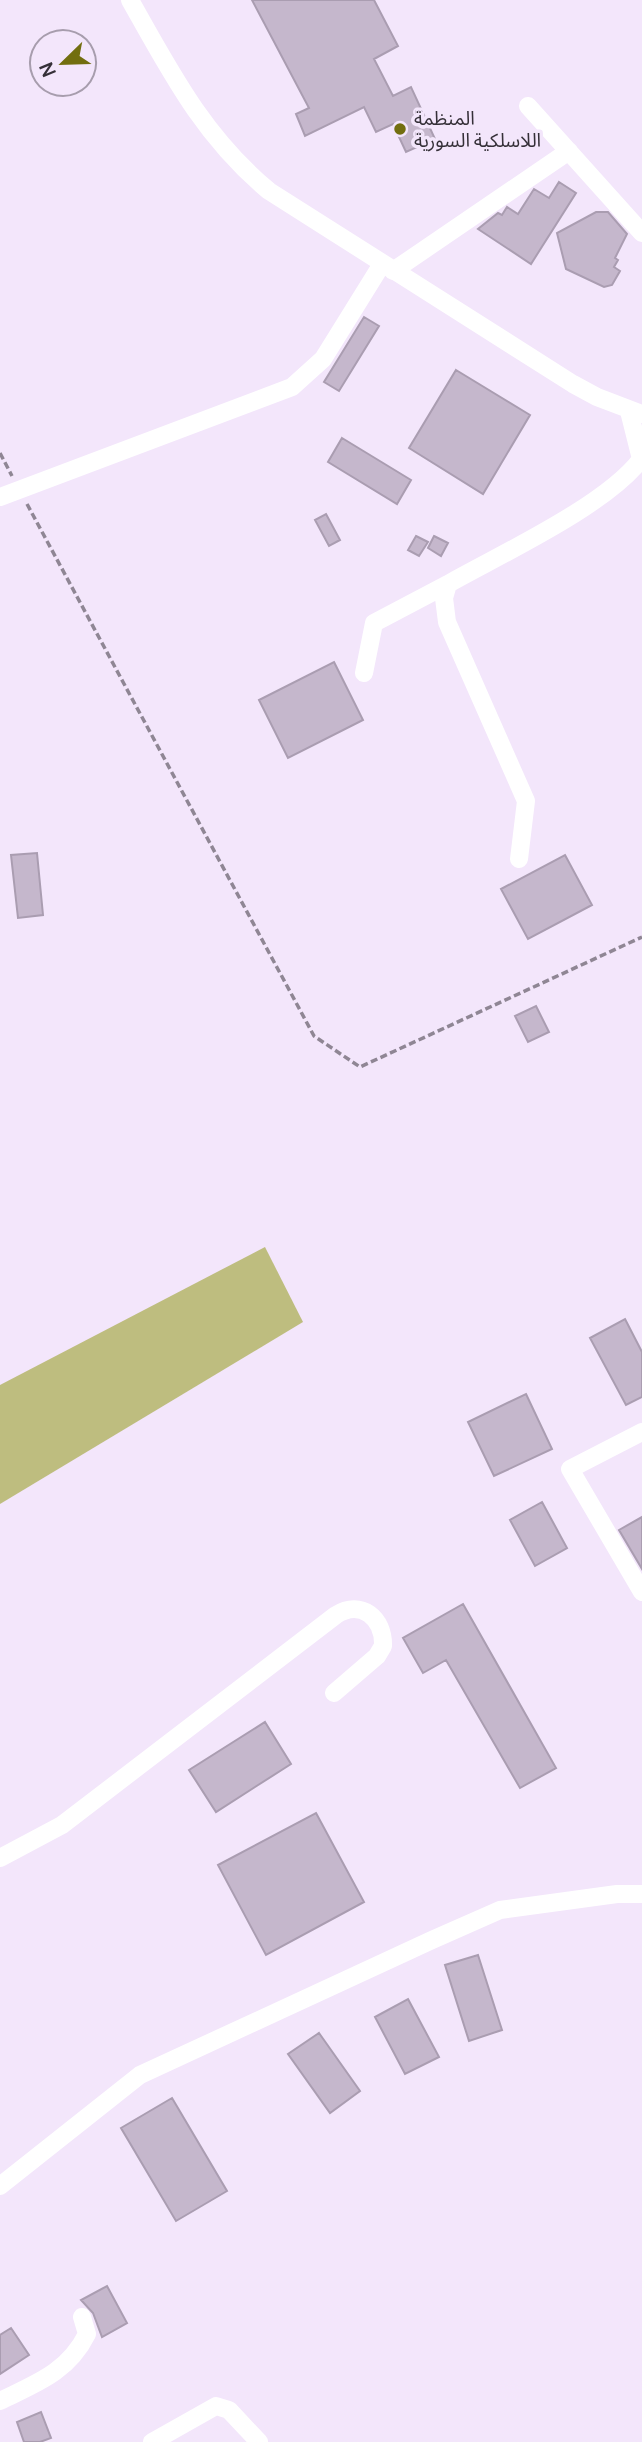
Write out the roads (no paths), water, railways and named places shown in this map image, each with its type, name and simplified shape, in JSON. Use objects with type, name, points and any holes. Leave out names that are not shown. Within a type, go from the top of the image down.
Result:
[{"type":"street","points":[[131,0],[195,112],[229,155],[269,191],[573,384],[636,412],[641,459],[630,474],[598,498],[374,623],[365,673]]},
{"type":"street","points":[[528,106],[642,233]]},
{"type":"street","points":[[0,497],[292,387],[323,359],[388,267],[569,151]]},
{"type":"street","points":[[448,584],[444,598],[447,622],[526,801],[519,859]]},
{"type":"street","points":[[642,1432],[570,1469],[642,1592]]},
{"type":"street","points":[[0,1858],[62,1825],[335,1615],[354,1607],[363,1609],[378,1626],[383,1646],[377,1656],[334,1693]]},
{"type":"street","points":[[0,2186],[140,2075],[432,1940],[500,1910],[617,1894],[642,1894]]},
{"type":"street","points":[[0,2401],[48,2376],[75,2357],[87,2334],[82,2317]]},
{"type":"street","points":[[152,2442],[216,2406],[229,2410],[259,2442]]},
{"type":"place","name":"المنظمة اللاسلكية السورية","points":[[400,129]]}]
